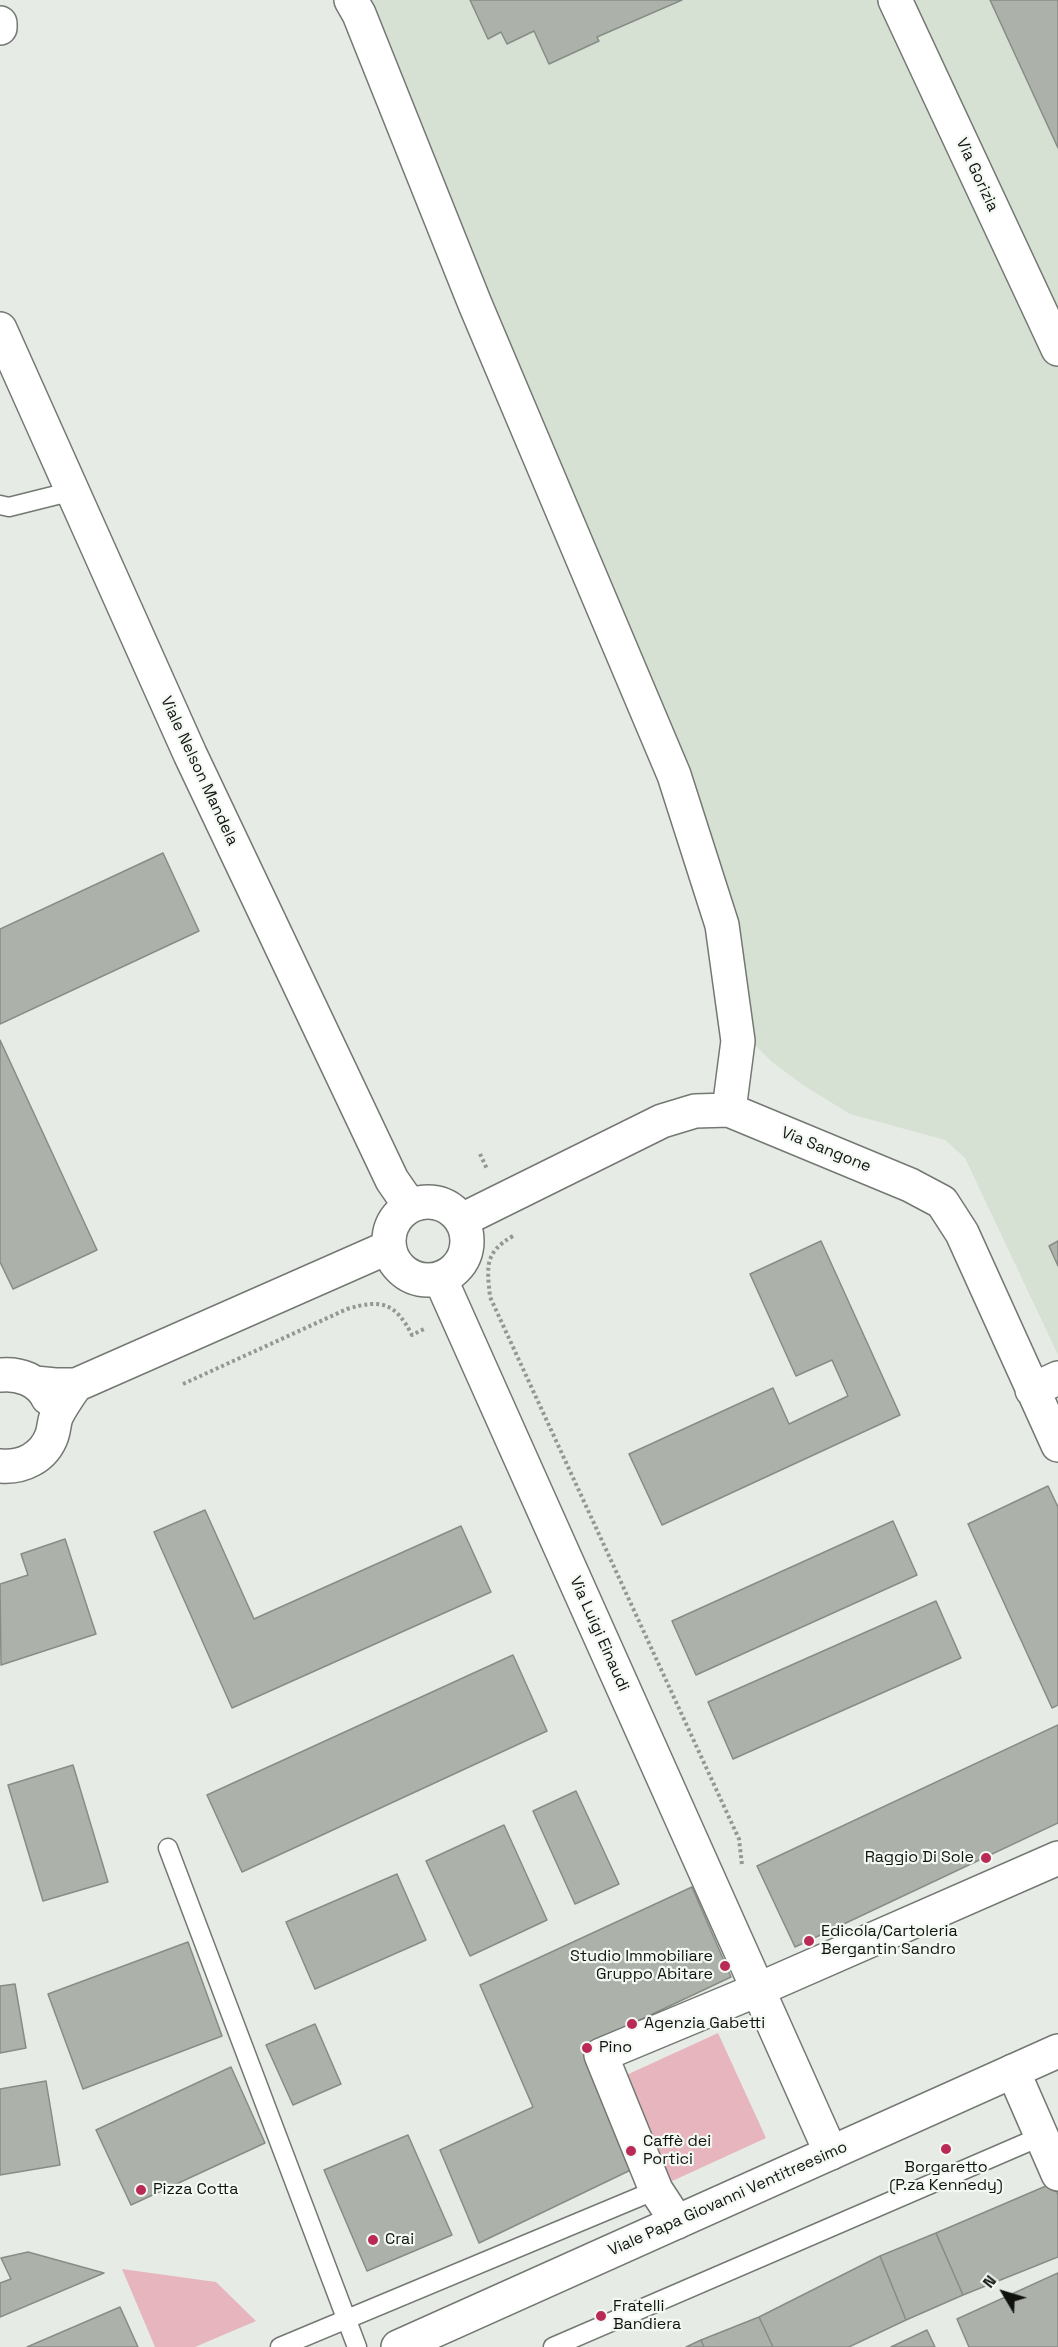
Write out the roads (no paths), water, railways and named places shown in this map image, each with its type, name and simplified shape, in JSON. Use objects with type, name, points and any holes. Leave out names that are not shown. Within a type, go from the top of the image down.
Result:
[{"type":"street","points":[[351,0],[475,304],[674,775],[722,925],[738,1041],[729,1110]]},
{"type":"street","name":"Via Gorizia","points":[[895,0],[1058,349]]},
{"type":"street","points":[[0,23],[0,28]]},
{"type":"street","name":"Viale Nelson Mandela","points":[[0,329],[190,754],[387,1170],[410,1206]]},
{"type":"street","name":"Via Sangone","points":[[462,1220],[662,1121],[695,1111],[729,1110],[910,1185],[942,1202],[962,1233],[1045,1384],[1058,1445]]},
{"type":"street","points":[[433,1202],[454,1211],[462,1220],[467,1242],[465,1254],[451,1273],[427,1280],[414,1277],[402,1270],[394,1260],[389,1247],[389,1235],[393,1223],[410,1206],[433,1202]]},
{"type":"street","points":[[11,1375],[76,1385],[389,1247]]},
{"type":"street","name":"Via Luigi Einaudi","points":[[440,1278],[831,2153]]},
{"type":"street","points":[[11,1375],[48,1398],[55,1419]]},
{"type":"street","points":[[0,1466],[18,1466],[33,1460],[45,1449],[52,1435],[55,1419],[76,1385]]},
{"type":"street","points":[[677,2222],[656,2190],[601,2055],[757,1990],[1058,1858]]},
{"type":"street","name":"Viale Papa Giovanni Ventitreesimo","points":[[398,2347],[1058,2051]]},
{"type":"street","points":[[1013,2071],[1058,2174]]},
{"type":"lane","points":[[0,505],[9,507],[61,494],[78,504]]},
{"type":"lane","points":[[168,1848],[357,2347]]},
{"type":"lane","points":[[553,2347],[1041,2136]]},
{"type":"lane","points":[[280,2347],[656,2190]]},
{"type":"place","name":"Raggio Di Sole","points":[[986,1858]]},
{"type":"place","name":"Edicola/Cartoleria Bergantin Sandro","points":[[809,1941]]},
{"type":"place","name":"Studio Immobiliare Gruppo Abitare","points":[[725,1966]]},
{"type":"place","name":"Agenzia Gabetti","points":[[632,2024]]},
{"type":"place","name":"Pino","points":[[587,2048]]},
{"type":"place","name":"Borgaretto (P.za Kennedy)","points":[[946,2149]]},
{"type":"place","name":"Caffè dei Portici","points":[[631,2151]]},
{"type":"place","name":"Pizza Cotta","points":[[141,2190]]},
{"type":"place","name":"Crai","points":[[373,2240]]},
{"type":"place","name":"Fratelli Bandiera","points":[[601,2316]]}]
